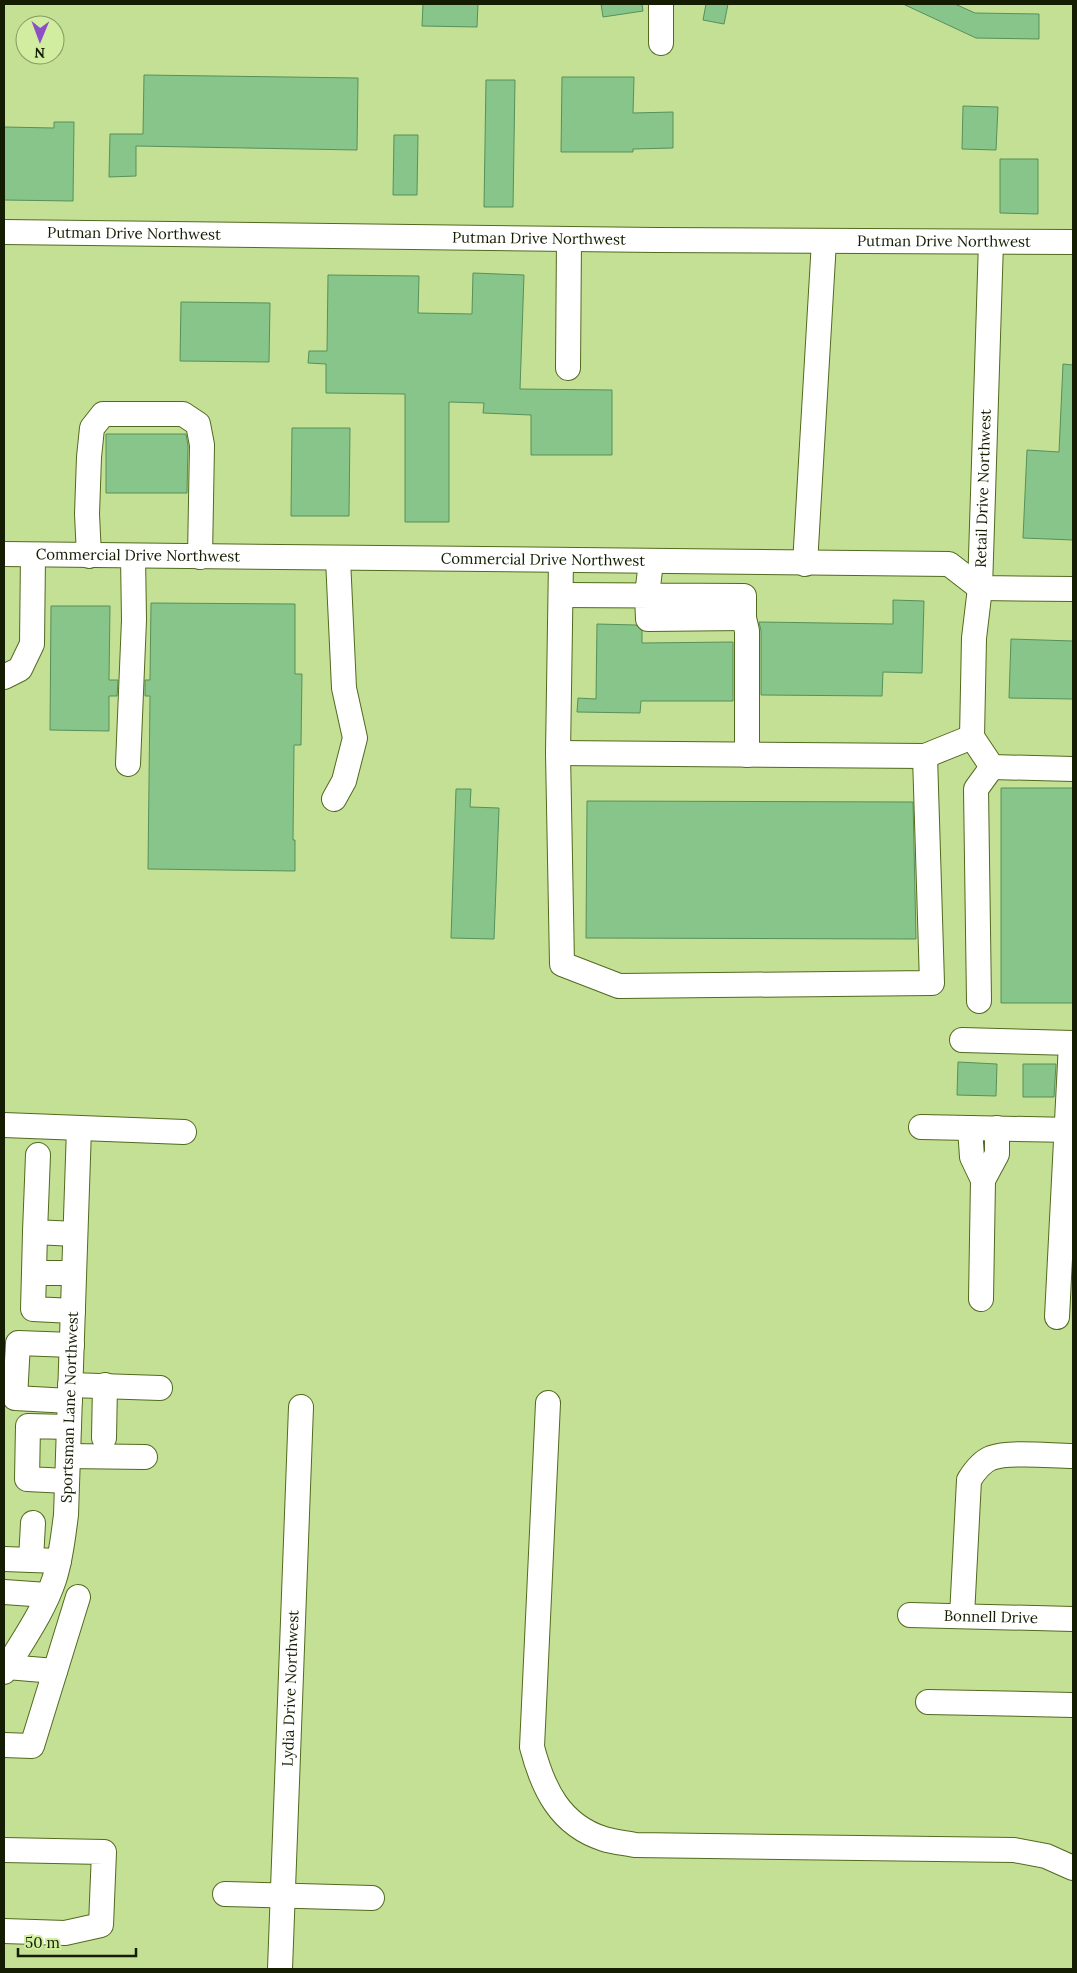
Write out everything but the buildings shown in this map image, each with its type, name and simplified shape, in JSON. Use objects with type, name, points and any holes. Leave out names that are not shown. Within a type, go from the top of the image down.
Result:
[{"type":"street","points":[[661,4],[661,43]]},
{"type":"street","name":"Putman Drive Northwest","points":[[4,232],[569,239],[1073,242]]},
{"type":"street","points":[[568,368],[569,239]]},
{"type":"street","points":[[805,564],[824,241]]},
{"type":"street","name":"Retail Drive Northwest","points":[[972,737],[974,638],[980,588],[991,242]]},
{"type":"street","points":[[89,556],[87,514],[92,428],[103,414],[183,414],[198,424],[202,445],[200,557]]},
{"type":"street","name":"Commercial Drive Northwest","points":[[4,554],[805,564],[948,564],[980,588]]},
{"type":"street","points":[[4,677],[20,669],[32,644],[33,555]]},
{"type":"street","points":[[128,764],[134,620],[133,556]]},
{"type":"street","points":[[334,799],[344,781],[355,738],[344,688],[338,559]]},
{"type":"street","points":[[562,561],[558,753],[562,964],[619,986],[932,983],[925,756]]},
{"type":"street","points":[[596,595],[598,561]]},
{"type":"street","points":[[647,595],[651,562]]},
{"type":"street","points":[[744,563],[744,607],[747,631],[747,755]]},
{"type":"street","points":[[980,588],[1073,589]]},
{"type":"street","points":[[561,595],[647,595],[744,607]]},
{"type":"street","points":[[558,753],[925,756],[972,737],[992,767]]},
{"type":"street","points":[[992,767],[1073,769]]},
{"type":"street","points":[[979,1001],[976,789],[992,767]]},
{"type":"street","points":[[962,1040],[1072,1043],[1069,1130],[1057,1317]]},
{"type":"street","points":[[4,1125],[184,1132]]},
{"type":"street","points":[[922,1127],[1069,1130]]},
{"type":"street","name":"Sportsman Lane Northwest","points":[[8,1659],[38,1615],[54,1582],[66,1515],[79,1128]]},
{"type":"street","points":[[970,1128],[972,1157],[983,1180],[981,1300]]},
{"type":"street","points":[[983,1180],[997,1154],[997,1128]]},
{"type":"street","points":[[38,1154],[33,1308],[73,1310]]},
{"type":"street","points":[[35,1232],[76,1234]]},
{"type":"street","points":[[34,1273],[74,1273]]},
{"type":"street","points":[[72,1345],[18,1343],[15,1398],[70,1393],[105,1386],[160,1388]]},
{"type":"street","points":[[104,1438],[105,1386]]},
{"type":"street","points":[[548,1403],[532,1747],[538,1773],[550,1798],[565,1814],[583,1829],[604,1839],[635,1845],[1014,1850],[1046,1856],[1073,1868]]},
{"type":"street","name":"Lydia Drive Northwest","points":[[280,1969],[300,1407]]},
{"type":"street","points":[[67,1482],[27,1480],[28,1426],[69,1427]]},
{"type":"street","points":[[962,1616],[969,1480],[977,1468],[989,1459],[1003,1455],[1073,1456]]},
{"type":"street","points":[[68,1456],[145,1457]]},
{"type":"street","points":[[31,1560],[33,1523]]},
{"type":"street","points":[[4,1559],[59,1561]]},
{"type":"street","points":[[4,1592],[47,1595]]},
{"type":"street","points":[[4,1745],[32,1746],[78,1596]]},
{"type":"street","name":"Bonnell Drive","points":[[910,1615],[1073,1618]]},
{"type":"street","points":[[8,1659],[55,1671]]},
{"type":"street","points":[[928,1702],[1073,1705]]},
{"type":"street","points":[[4,1850],[104,1852],[101,1925],[65,1933],[4,1931]]},
{"type":"street","points":[[225,1894],[372,1898]]}]
